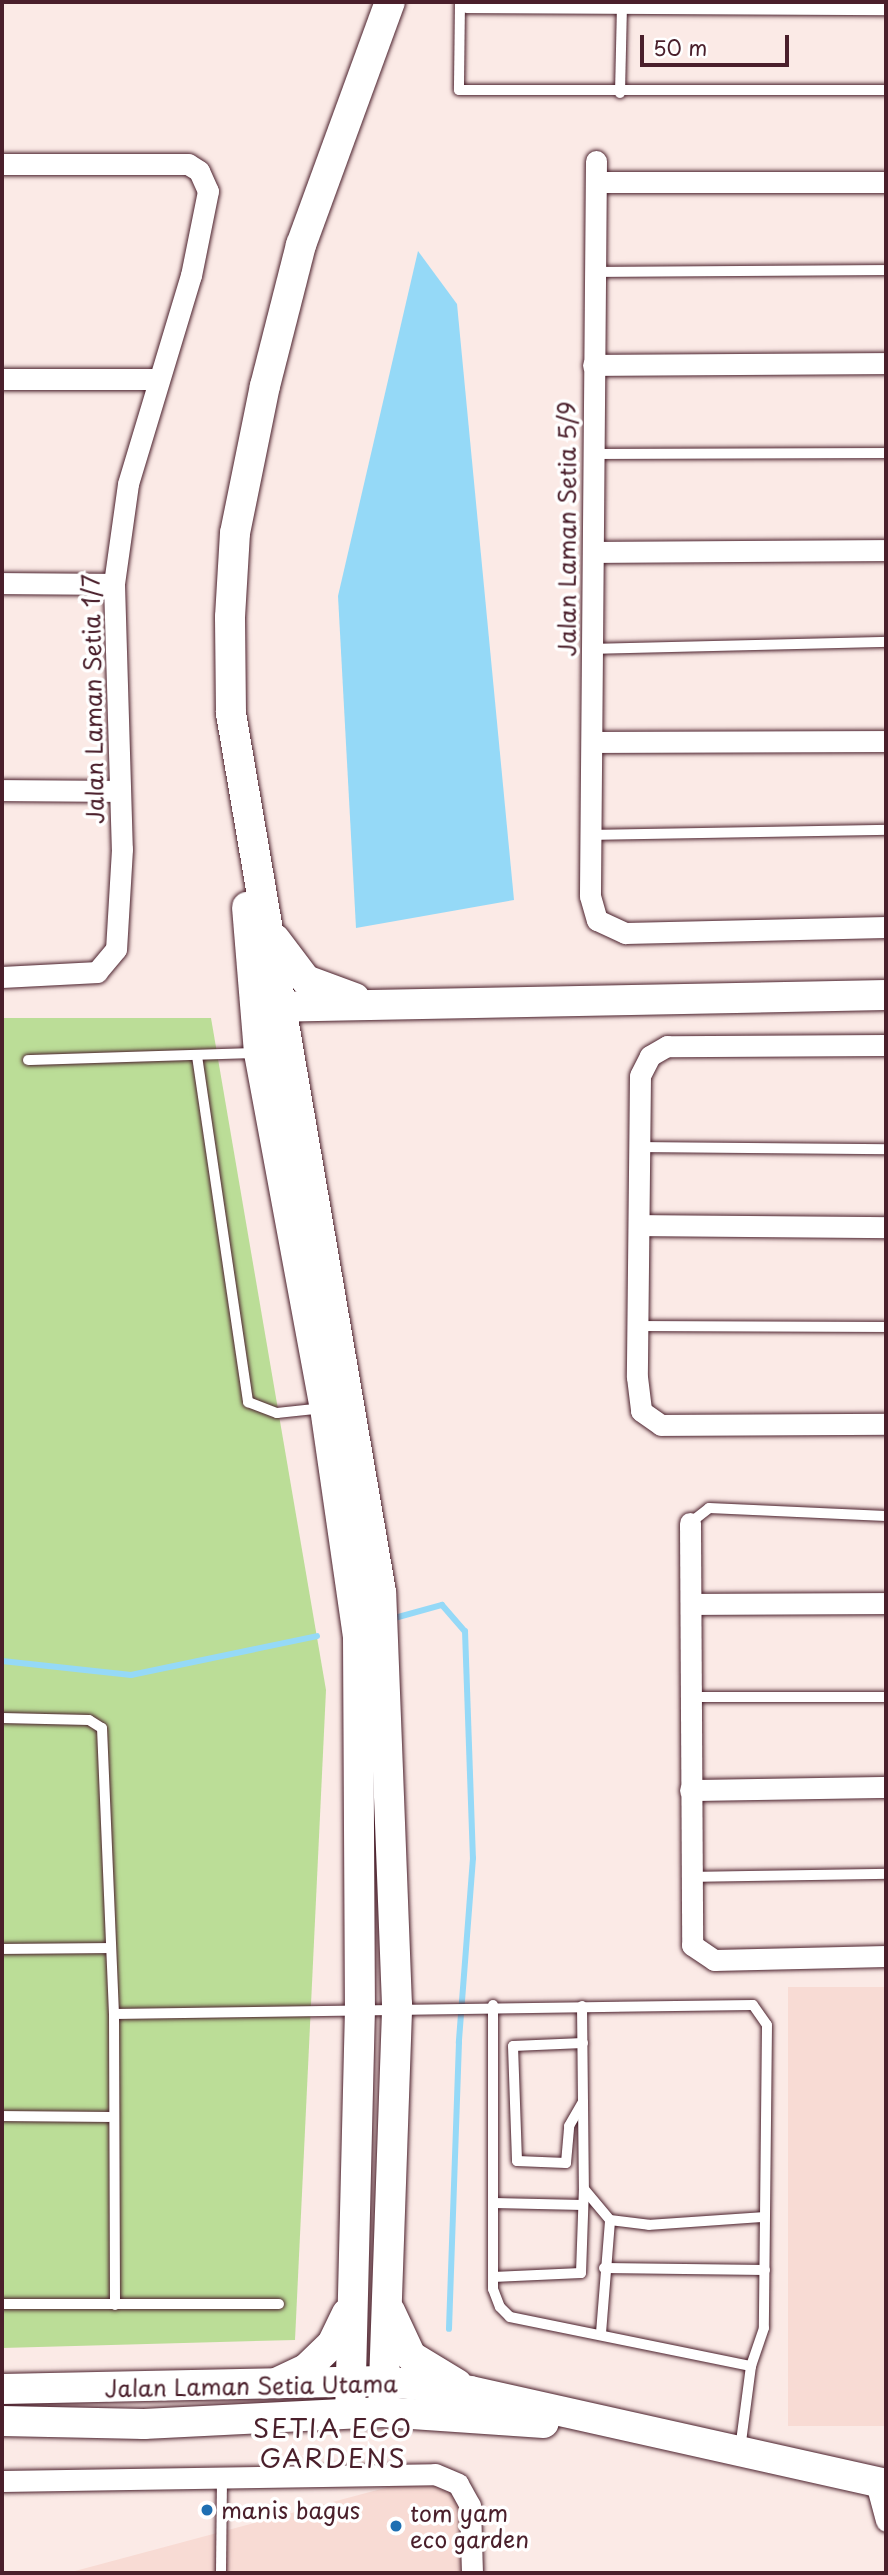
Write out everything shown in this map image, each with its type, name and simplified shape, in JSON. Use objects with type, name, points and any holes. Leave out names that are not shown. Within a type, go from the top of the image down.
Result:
[{"type":"street","points":[[369,2],[289,241],[222,532],[218,715],[270,1007],[381,1592],[397,2006],[383,2412]]},
{"type":"street","points":[[350,2413],[347,2380],[348,2309],[360,2008],[358,1638],[325,1408],[259,1053],[270,1007],[267,923],[231,714],[235,533],[301,245],[390,2]]},
{"type":"street","points":[[467,3],[886,4]]},
{"type":"street","name":"Jalan Laman Setia 1/7","points":[[2,164],[188,164],[205,178],[206,201],[191,275],[157,379],[128,484],[114,584],[118,791],[122,849],[116,949],[97,972],[2,976]]},
{"type":"street","name":"Jalan Laman Setia 5/9","points":[[886,182],[596,172],[593,365],[596,552],[590,896],[597,920],[625,933],[886,927]]},
{"type":"street","points":[[593,365],[886,363]]},
{"type":"street","points":[[2,379],[157,379]]},
{"type":"street","points":[[596,552],[886,550]]},
{"type":"street","points":[[2,583],[114,584]]},
{"type":"street","points":[[593,742],[886,741]]},
{"type":"street","points":[[2,790],[118,791]]},
{"type":"street","points":[[267,923],[306,980],[381,1004]]},
{"type":"street","points":[[270,1007],[886,995]]},
{"type":"street","points":[[886,1045],[667,1046],[650,1056],[640,1076],[637,1326],[641,1411],[661,1425],[688,1428],[886,1424]]},
{"type":"street","points":[[639,1225],[886,1227]]},
{"type":"street","points":[[690,1523],[688,1877],[692,1945],[702,1956],[886,1956]]},
{"type":"street","points":[[691,1604],[886,1603]]},
{"type":"street","points":[[690,1790],[886,1787]]},
{"type":"street","points":[[386,2266],[387,2303],[400,2340],[428,2369],[470,2391]]},
{"type":"street","points":[[272,2385],[306,2369],[332,2344],[348,2309]]},
{"type":"street","name":"Jalan Laman Setia Utama","points":[[2,2389],[383,2381],[470,2391],[621,2428],[881,2483]]},
{"type":"street","name":"Jalan Laman Setia Utama","points":[[2,2421],[144,2424],[383,2412],[621,2428]]},
{"type":"street","points":[[2,2481],[447,2477],[470,2506],[472,2573]]},
{"type":"street","points":[[881,2483],[886,2521]]},
{"type":"lane","points":[[467,3],[459,90],[620,93],[886,90]]},
{"type":"lane","points":[[620,93],[622,4]]},
{"type":"lane","points":[[594,272],[886,270]]},
{"type":"lane","points":[[595,454],[886,453]]},
{"type":"lane","points":[[593,649],[886,642]]},
{"type":"lane","points":[[591,835],[886,830]]},
{"type":"lane","points":[[28,1060],[259,1053]]},
{"type":"lane","points":[[197,1056],[248,1402],[277,1413],[325,1408]]},
{"type":"lane","points":[[639,1147],[886,1149]]},
{"type":"lane","points":[[637,1326],[886,1327]]},
{"type":"lane","points":[[690,1523],[709,1508],[886,1516]]},
{"type":"lane","points":[[688,1697],[886,1697]]},
{"type":"lane","points":[[2,1718],[89,1720],[102,1728],[114,2014],[110,2117],[115,2305]]},
{"type":"lane","points":[[688,1877],[886,1874]]},
{"type":"lane","points":[[2,1949],[110,1948]]},
{"type":"lane","points":[[114,2014],[448,2005],[753,2005],[762,2011],[767,2025],[764,2328],[751,2366],[740,2454]]},
{"type":"lane","points":[[493,2005],[493,2277],[500,2307],[510,2317],[601,2333],[751,2366]]},
{"type":"lane","points":[[493,2277],[581,2273],[584,2189],[582,2006]]},
{"type":"lane","points":[[583,2043],[515,2044],[513,2155],[521,2165],[566,2163],[569,2126],[583,2102]]},
{"type":"lane","points":[[494,2115],[513,2094]]},
{"type":"lane","points":[[2,2116],[110,2117]]},
{"type":"lane","points":[[584,2189],[610,2220],[649,2225],[764,2217]]},
{"type":"lane","points":[[494,2203],[583,2206]]},
{"type":"lane","points":[[601,2333],[604,2268],[610,2220]]},
{"type":"lane","points":[[604,2268],[765,2270]]},
{"type":"lane","points":[[2,2304],[279,2304]]},
{"type":"lane","points":[[222,2477],[222,2573]]},
{"type":"shaded area","points":[[788,1987],[886,1987],[886,2426],[788,2426]]},
{"type":"shaded area","points":[[452,2470],[480,2573],[68,2573]]},
{"type":"green space","points":[[2,1018],[211,1018],[326,1690],[295,2340],[2,2348]]},
{"type":"water","points":[[418,251],[457,304],[514,900],[356,928],[338,596]]},
{"type":"waterway","points":[[391,1619],[442,1605],[465,1631],[473,1858],[459,2042],[449,2329]]},
{"type":"waterway","points":[[2,1661],[131,1675],[317,1636]]},
{"type":"place","name":"manis bagus","points":[[207,2510]]},
{"type":"place","name":"tom yam eco garden","points":[[396,2526]]},
{"type":"district","name":"SETIA ECO GARDENS","points":[[333,2443]]}]
